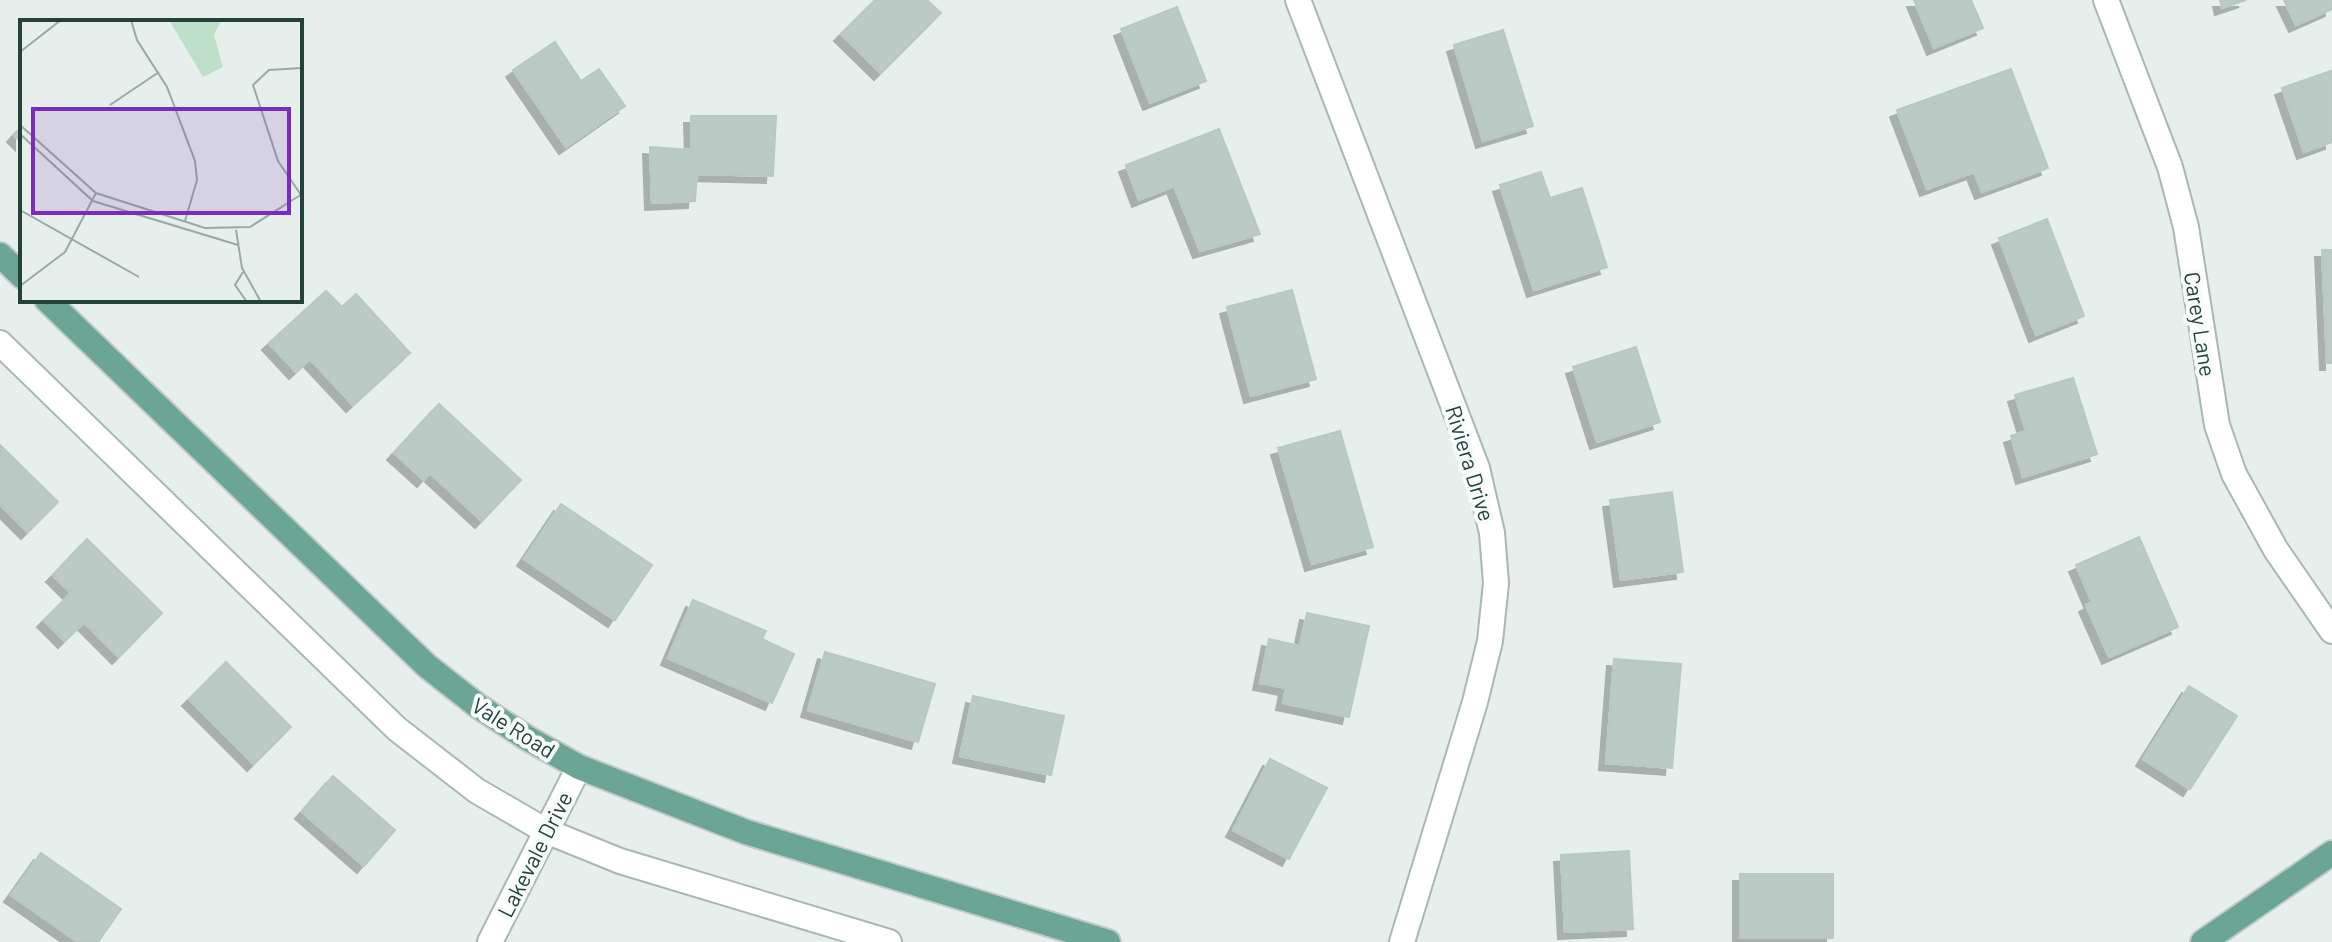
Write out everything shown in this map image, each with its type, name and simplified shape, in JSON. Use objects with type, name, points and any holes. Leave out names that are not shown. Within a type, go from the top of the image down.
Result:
[{"type":"main road","points":[[0,255],[20,274]]},
{"type":"main road","name":"Vale Road","points":[[49,302],[427,666],[478,706],[579,767],[746,832],[1108,942]]},
{"type":"main road","points":[[2203,942],[2332,853]]},
{"type":"street","name":"Riviera Drive","points":[[1298,0],[1467,439],[1492,533],[1496,583],[1490,641],[1475,702],[1402,942]]},
{"type":"street","name":"Carey Lane","points":[[2106,0],[2170,167],[2186,227],[2217,425],[2225,450],[2234,474],[2276,550],[2332,631]]},
{"type":"street","points":[[0,343],[397,729],[477,791],[546,831],[620,861],[889,942]]},
{"type":"street","name":"Lakevale Drive","points":[[490,942],[579,767]]},
{"type":"building","points":[[875,0],[927,0],[941,13],[881,73],[841,34]]},
{"type":"building","points":[[1914,0],[1971,0],[1983,28],[1934,48]]},
{"type":"building","points":[[2220,0],[2246,0],[2222,8]]},
{"type":"building","points":[[2284,0],[2332,0],[2332,9],[2296,25]]},
{"type":"building","points":[[1177,7],[1206,81],[1150,103],[1121,29]]},
{"type":"building","points":[[1503,30],[1533,126],[1483,141],[1454,45]]},
{"type":"building","points":[[555,42],[581,81],[599,69],[625,106],[566,147],[513,70]]},
{"type":"building","points":[[2011,69],[2048,168],[1982,192],[1974,172],[1927,189],[1897,110]]},
{"type":"building","points":[[2331,71],[2332,142],[2304,152],[2282,88]]},
{"type":"building","points":[[691,116],[776,116],[773,176],[697,174],[695,201],[652,203],[650,147],[692,150]]},
{"type":"building","points":[[1219,129],[1260,234],[1200,251],[1174,186],[1139,200],[1126,165]]},
{"type":"building","points":[[1541,172],[1550,198],[1582,188],[1607,267],[1534,290],[1500,185]]},
{"type":"building","points":[[2047,219],[2084,316],[2036,335],[1999,238]]},
{"type":"building","points":[[2322,250],[2332,250],[2332,363],[2327,363]]},
{"type":"building","points":[[1292,290],[1316,379],[1251,396],[1227,307]]},
{"type":"building","points":[[326,291],[342,307],[356,294],[410,353],[353,405],[310,359],[296,372],[269,343]]},
{"type":"building","points":[[1636,347],[1660,422],[1597,442],[1573,367]]},
{"type":"building","points":[[2073,378],[2097,454],[2023,477],[2011,436],[2026,431],[2015,395]]},
{"type":"building","points":[[439,404],[521,480],[482,521],[430,473],[424,480],[394,453]]},
{"type":"building","points":[[1340,431],[1373,547],[1312,564],[1278,448]]},
{"type":"building","points":[[0,445],[58,502],[28,532],[0,504]]},
{"type":"building","points":[[1672,492],[1683,572],[1621,580],[1610,500]]},
{"type":"building","points":[[561,504],[652,565],[615,620],[524,559]]},
{"type":"building","points":[[2139,537],[2178,627],[2109,657],[2086,605],[2092,602],[2076,565]]},
{"type":"building","points":[[87,539],[162,613],[119,657],[84,622],[65,641],[44,620],[71,593],[53,575]]},
{"type":"building","points":[[693,600],[766,631],[762,639],[794,654],[772,703],[668,658]]},
{"type":"building","points":[[1307,613],[1369,626],[1349,717],[1283,703],[1286,688],[1260,683],[1269,639],[1300,646]]},
{"type":"building","points":[[825,652],[935,684],[918,742],[808,710]]},
{"type":"building","points":[[1614,659],[1681,664],[1672,768],[1606,763]]},
{"type":"building","points":[[226,662],[291,727],[254,764],[189,699]]},
{"type":"building","points":[[2189,686],[2237,716],[2190,789],[2143,759]]},
{"type":"building","points":[[973,696],[1064,716],[1051,775],[960,756]]},
{"type":"building","points":[[1270,759],[1327,788],[1289,859],[1233,830]]},
{"type":"building","points":[[333,776],[395,830],[364,866],[302,812]]},
{"type":"building","points":[[1629,851],[1633,929],[1565,932],[1561,855]]},
{"type":"building","points":[[41,853],[121,909],[98,942],[78,942],[11,895]]},
{"type":"building","points":[[1740,874],[1833,874],[1833,938],[1740,938]]}]
